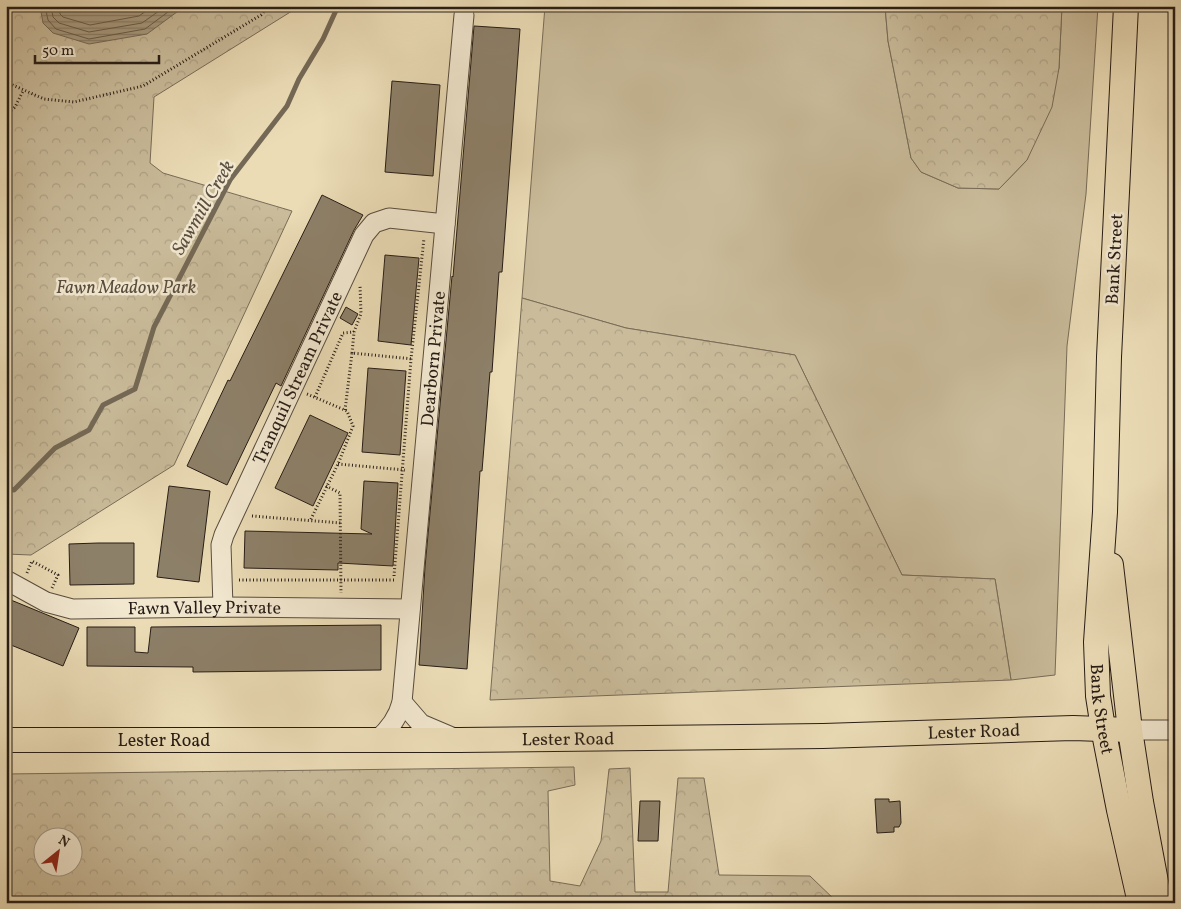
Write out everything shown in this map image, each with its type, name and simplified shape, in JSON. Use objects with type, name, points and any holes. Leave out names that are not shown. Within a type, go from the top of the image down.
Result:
[{"type":"main road","name":"Bank Street","points":[[1126,6],[1109,357],[1105,512],[1096,642],[1098,696],[1103,728],[1140,903]]},
{"type":"main road","name":"Bank Street","points":[[1105,512],[1140,802],[1160,903]]},
{"type":"main road","name":"Lester Road","points":[[6,740],[460,740],[823,736],[1073,728],[1130,730]]},
{"type":"street","name":"Dearborn Private","points":[[377,740],[395,721],[402,702],[401,609],[403,580],[422,472],[432,361],[432,229],[464,15]]},
{"type":"street","name":"Tranquil Stream Private","points":[[222,607],[221,544],[233,514],[364,235],[374,223],[389,218],[432,229]]},
{"type":"street","name":"Fawn Valley Private","points":[[13,575],[46,602],[72,609],[222,607],[401,609]]},
{"type":"street","points":[[402,702],[421,724],[460,740]]},
{"type":"street","points":[[1130,730],[1175,730]]},
{"type":"path","points":[[6,82],[44,99],[74,102],[143,86],[261,15],[269,6]]},
{"type":"path","points":[[6,115],[16,107],[23,91]]},
{"type":"path","points":[[414,239],[432,229]]},
{"type":"path","points":[[401,609],[403,580],[403,470],[411,359],[432,229]]},
{"type":"path","points":[[345,410],[354,332],[361,314],[360,280]]},
{"type":"path","points":[[315,397],[343,333],[354,332]]},
{"type":"path","points":[[352,353],[432,361]]},
{"type":"path","points":[[293,387],[347,411],[353,426],[338,464],[310,521]]},
{"type":"path","points":[[338,464],[422,472]]},
{"type":"path","points":[[326,486],[340,493],[340,608]]},
{"type":"path","points":[[233,514],[341,523]]},
{"type":"path","points":[[13,575],[27,574],[32,561],[58,575],[52,588],[58,590]]},
{"type":"path","points":[[222,584],[233,580],[403,580]]},
{"type":"green space","name":"Fawn Meadow Park","points":[[6,6],[300,6],[154,97],[150,163],[163,173],[292,211],[174,465],[31,555],[6,554]]},
{"type":"green space","points":[[545,6],[885,6],[888,41],[911,158],[921,172],[958,188],[999,189],[1027,160],[1059,68],[1062,6],[1098,6],[1086,194],[1067,346],[1055,675],[1011,680],[995,579],[902,575],[795,355],[626,328],[522,298]]},
{"type":"green space","points":[[885,6],[1062,6],[1059,68],[1052,107],[1027,160],[999,189],[958,188],[921,172],[911,158],[888,41]]},
{"type":"green space","points":[[522,298],[626,328],[795,355],[902,575],[995,579],[1011,680],[490,700]]},
{"type":"green space","points":[[574,767],[575,785],[548,791],[550,881],[580,886],[601,841],[609,769],[630,768],[635,892],[668,892],[678,778],[704,778],[719,875],[810,876],[838,903],[6,903],[6,774]]},
{"type":"water","points":[[40,6],[185,6],[147,34],[89,44],[53,33],[43,23]]},
{"type":"building","points":[[474,26],[520,29],[502,272],[499,272],[492,372],[490,372],[482,471],[480,471],[467,669],[419,665],[425,567],[453,277]]},
{"type":"building","points":[[392,81],[440,85],[433,176],[385,172]]},
{"type":"building","points":[[322,195],[363,215],[354,230],[281,386],[276,383],[227,485],[187,466],[228,380],[230,381]]},
{"type":"building","points":[[385,255],[419,258],[411,345],[378,341]]},
{"type":"building","points":[[346,307],[358,314],[352,325],[340,318]]},
{"type":"building","points":[[368,368],[406,371],[400,455],[362,452]]},
{"type":"building","points":[[310,415],[348,433],[313,506],[275,488]]},
{"type":"building","points":[[364,481],[398,483],[393,566],[338,563],[338,570],[244,568],[245,531],[372,534],[361,529]]},
{"type":"building","points":[[169,486],[210,491],[199,582],[157,577]]},
{"type":"building","points":[[134,543],[134,584],[70,585],[69,544]]},
{"type":"building","points":[[6,598],[79,628],[63,666],[6,643]]},
{"type":"building","points":[[381,625],[381,670],[193,672],[193,667],[87,666],[87,627],[135,627],[135,652],[148,653],[151,627]]},
{"type":"building","points":[[875,799],[889,799],[889,802],[900,801],[901,823],[899,827],[894,827],[894,832],[877,833]]},
{"type":"building","points":[[640,801],[660,801],[658,841],[638,841]]},
{"type":"waterway","name":"Sawmill Creek","points":[[6,489],[14,490],[55,448],[89,430],[103,405],[135,389],[154,327],[230,180],[287,106],[299,79],[323,39],[338,6]]}]
